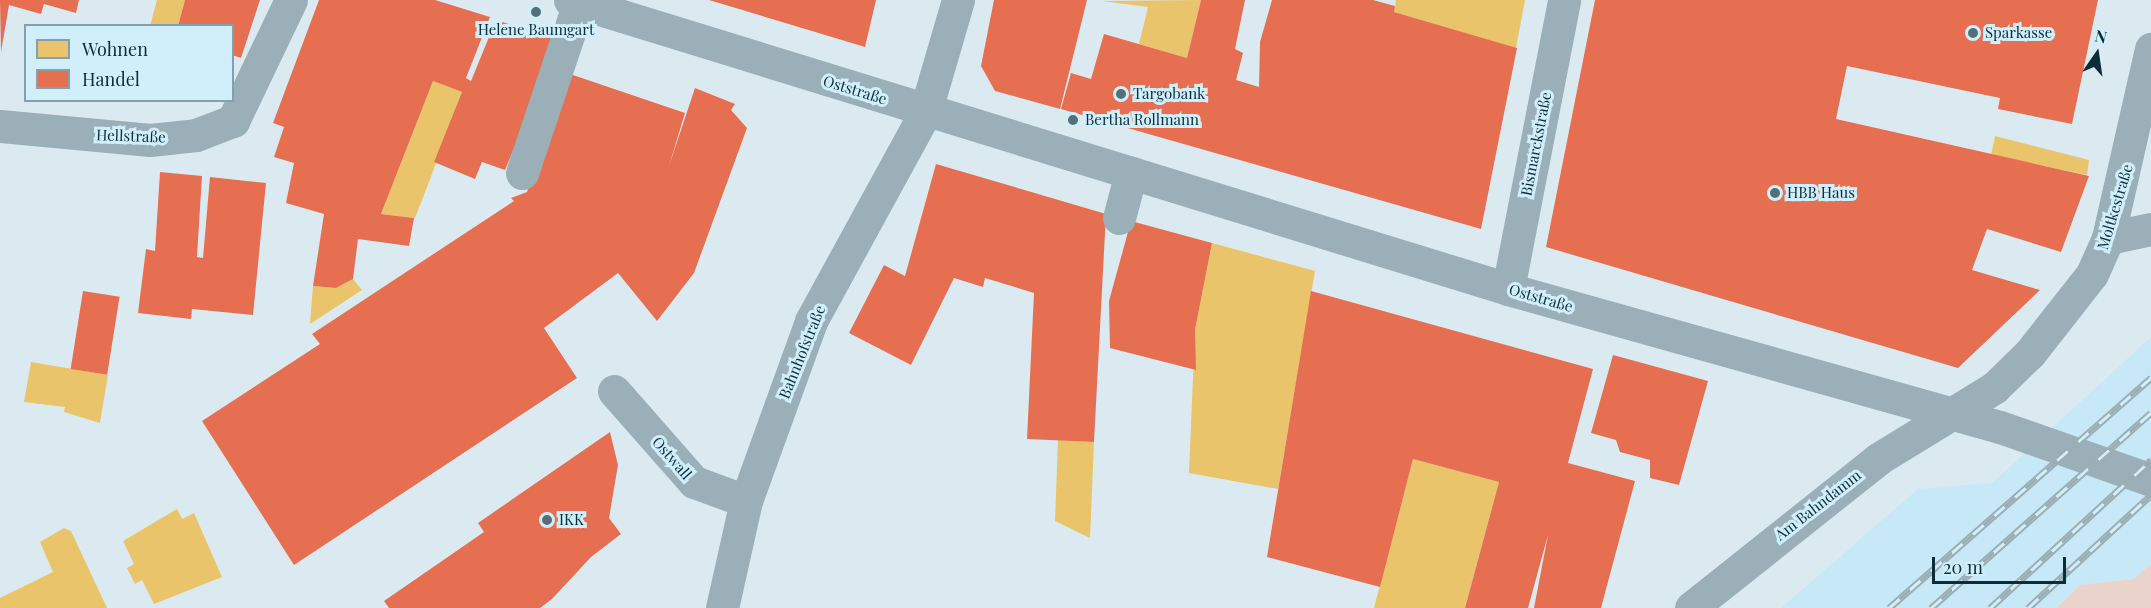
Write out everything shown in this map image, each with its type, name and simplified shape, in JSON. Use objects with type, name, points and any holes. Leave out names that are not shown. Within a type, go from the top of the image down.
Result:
[{"type":"street","name":"Hellstraße","points":[[0,126],[150,140],[196,135],[233,121],[291,0]]},
{"type":"street","name":"Bahnhofstraße","points":[[722,608],[746,501],[811,321],[925,113],[958,0]]},
{"type":"street","name":"Bismarckstraße","points":[[1508,289],[1564,0]]},
{"type":"street","name":"Oststraße","points":[[522,173],[567,43],[574,2],[925,113],[1131,173],[1508,289],[1954,416],[2151,480]]},
{"type":"street","name":"Moltkestraße","points":[[1954,416],[2030,353],[2092,274],[2108,238],[2151,49]]},
{"type":"street","points":[[1119,218],[1131,173]]},
{"type":"street","points":[[2108,238],[2151,229]]},
{"type":"street","name":"Ostwall","points":[[614,391],[694,482],[746,501]]},
{"type":"street","name":"Am Bahndamm","points":[[1691,608],[1878,459],[1954,416]]},
{"type":"shaded area","points":[[2151,337],[2151,564],[2134,579],[2080,585],[2055,608],[1781,608],[1918,489],[1992,483]]},
{"type":"shaded area","points":[[2151,564],[2151,608],[2056,608],[2080,585],[2134,579]]},
{"type":"building: Wohnen","points":[[157,0],[185,0],[179,24],[151,24]]},
{"type":"building: Wohnen","points":[[1201,0],[1187,58],[1139,44],[1148,7],[1102,1]]},
{"type":"building: Wohnen","points":[[1396,0],[1525,0],[1516,48],[1394,12]]},
{"type":"building: Wohnen","points":[[433,81],[462,92],[415,218],[381,214]]},
{"type":"building: Wohnen","points":[[1995,136],[2089,160],[2087,175],[1991,155]]},
{"type":"building: Wohnen","points":[[1212,243],[1315,271],[1278,489],[1189,473],[1195,330]]},
{"type":"building: Wohnen","points":[[353,279],[362,290],[310,324],[313,286],[336,288]]},
{"type":"building: Wohnen","points":[[31,362],[108,375],[100,423],[64,412],[65,407],[24,402]]},
{"type":"building: Wohnen","points":[[1058,440],[1094,442],[1090,538],[1055,521]]},
{"type":"building: Wohnen","points":[[1413,459],[1499,482],[1465,608],[1374,608]]},
{"type":"building: Wohnen","points":[[177,509],[182,519],[194,513],[222,577],[154,604],[142,580],[135,584],[127,568],[134,564],[123,541]]},
{"type":"building: Wohnen","points":[[64,528],[71,531],[107,608],[0,608],[0,598],[53,572],[40,542]]},
{"type":"building: Handel","points":[[0,0],[79,0],[76,13],[44,4],[41,14],[9,5],[1,52]]},
{"type":"building: Handel","points":[[185,0],[260,0],[241,58],[234,56],[234,24],[179,24]]},
{"type":"building: Handel","points":[[319,0],[435,0],[490,17],[466,78],[471,81],[496,20],[559,40],[505,170],[482,162],[475,179],[434,162],[462,92],[433,81],[381,214],[414,218],[409,246],[358,239],[353,279],[336,288],[313,286],[324,214],[286,203],[294,163],[274,157],[284,127],[273,123]]},
{"type":"building: Handel","points":[[709,0],[876,0],[865,47]]},
{"type":"building: Handel","points":[[994,0],[1087,0],[1060,109],[995,91],[981,66]]},
{"type":"building: Handel","points":[[1201,0],[1245,0],[1235,49],[1243,53],[1236,80],[1259,87],[1260,42],[1272,0],[1373,0],[1395,6],[1394,12],[1517,48],[1481,229],[1061,109],[1071,73],[1091,79],[1104,34],[1187,58]]},
{"type":"building: Handel","name":"HBB Haus","points":[[1595,0],[2098,0],[2072,124],[1998,109],[2000,98],[1847,66],[1836,119],[2089,176],[2061,252],[1987,229],[1972,270],[2040,290],[1958,368],[1546,247]]},
{"type":"building: Handel","points":[[567,73],[685,113],[669,166],[695,88],[735,104],[731,110],[747,128],[694,273],[657,321],[618,273],[544,328],[577,378],[294,565],[202,421],[320,344],[312,334],[514,201],[511,198],[527,192]]},
{"type":"building: Handel","points":[[936,164],[1106,214],[1094,442],[1027,439],[1034,293],[985,278],[983,287],[954,278],[911,365],[849,333],[884,265],[905,276]]},
{"type":"building: Handel","points":[[160,172],[202,176],[197,257],[203,258],[210,177],[266,183],[253,315],[192,309],[191,319],[138,313],[146,249],[155,251]]},
{"type":"building: Handel","points":[[1131,221],[1212,243],[1195,330],[1196,370],[1110,348],[1109,301]]},
{"type":"building: Handel","points":[[83,291],[120,297],[107,375],[71,369]]},
{"type":"building: Handel","points":[[1311,291],[1593,369],[1568,463],[1635,481],[1601,608],[1534,608],[1548,535],[1528,608],[1465,608],[1499,482],[1413,459],[1380,587],[1267,557]]},
{"type":"building: Handel","points":[[1613,355],[1708,381],[1679,485],[1650,478],[1650,460],[1620,452],[1616,440],[1591,433]]},
{"type":"building: Handel","name":"IKK","points":[[610,432],[618,465],[609,518],[621,534],[591,557],[552,599],[540,608],[389,608],[384,601],[484,532],[478,523]]},
{"type":"railway","points":[[1889,608],[2151,378]]},
{"type":"railway","points":[[1931,608],[2151,413]]},
{"type":"railway","points":[[1990,608],[2151,460]]},
{"type":"railway","points":[[2028,608],[2151,495]]},
{"type":"place","name":"Helene Baumgart","points":[[536,12]]},
{"type":"place","name":"Sparkasse","points":[[1973,33]]},
{"type":"place","name":"Targobank","points":[[1121,94]]},
{"type":"place","name":"Bertha Rollmann","points":[[1073,120]]},
{"type":"place","name":"HBB Haus","points":[[1775,193]]},
{"type":"place","name":"IKK","points":[[547,520]]}]
